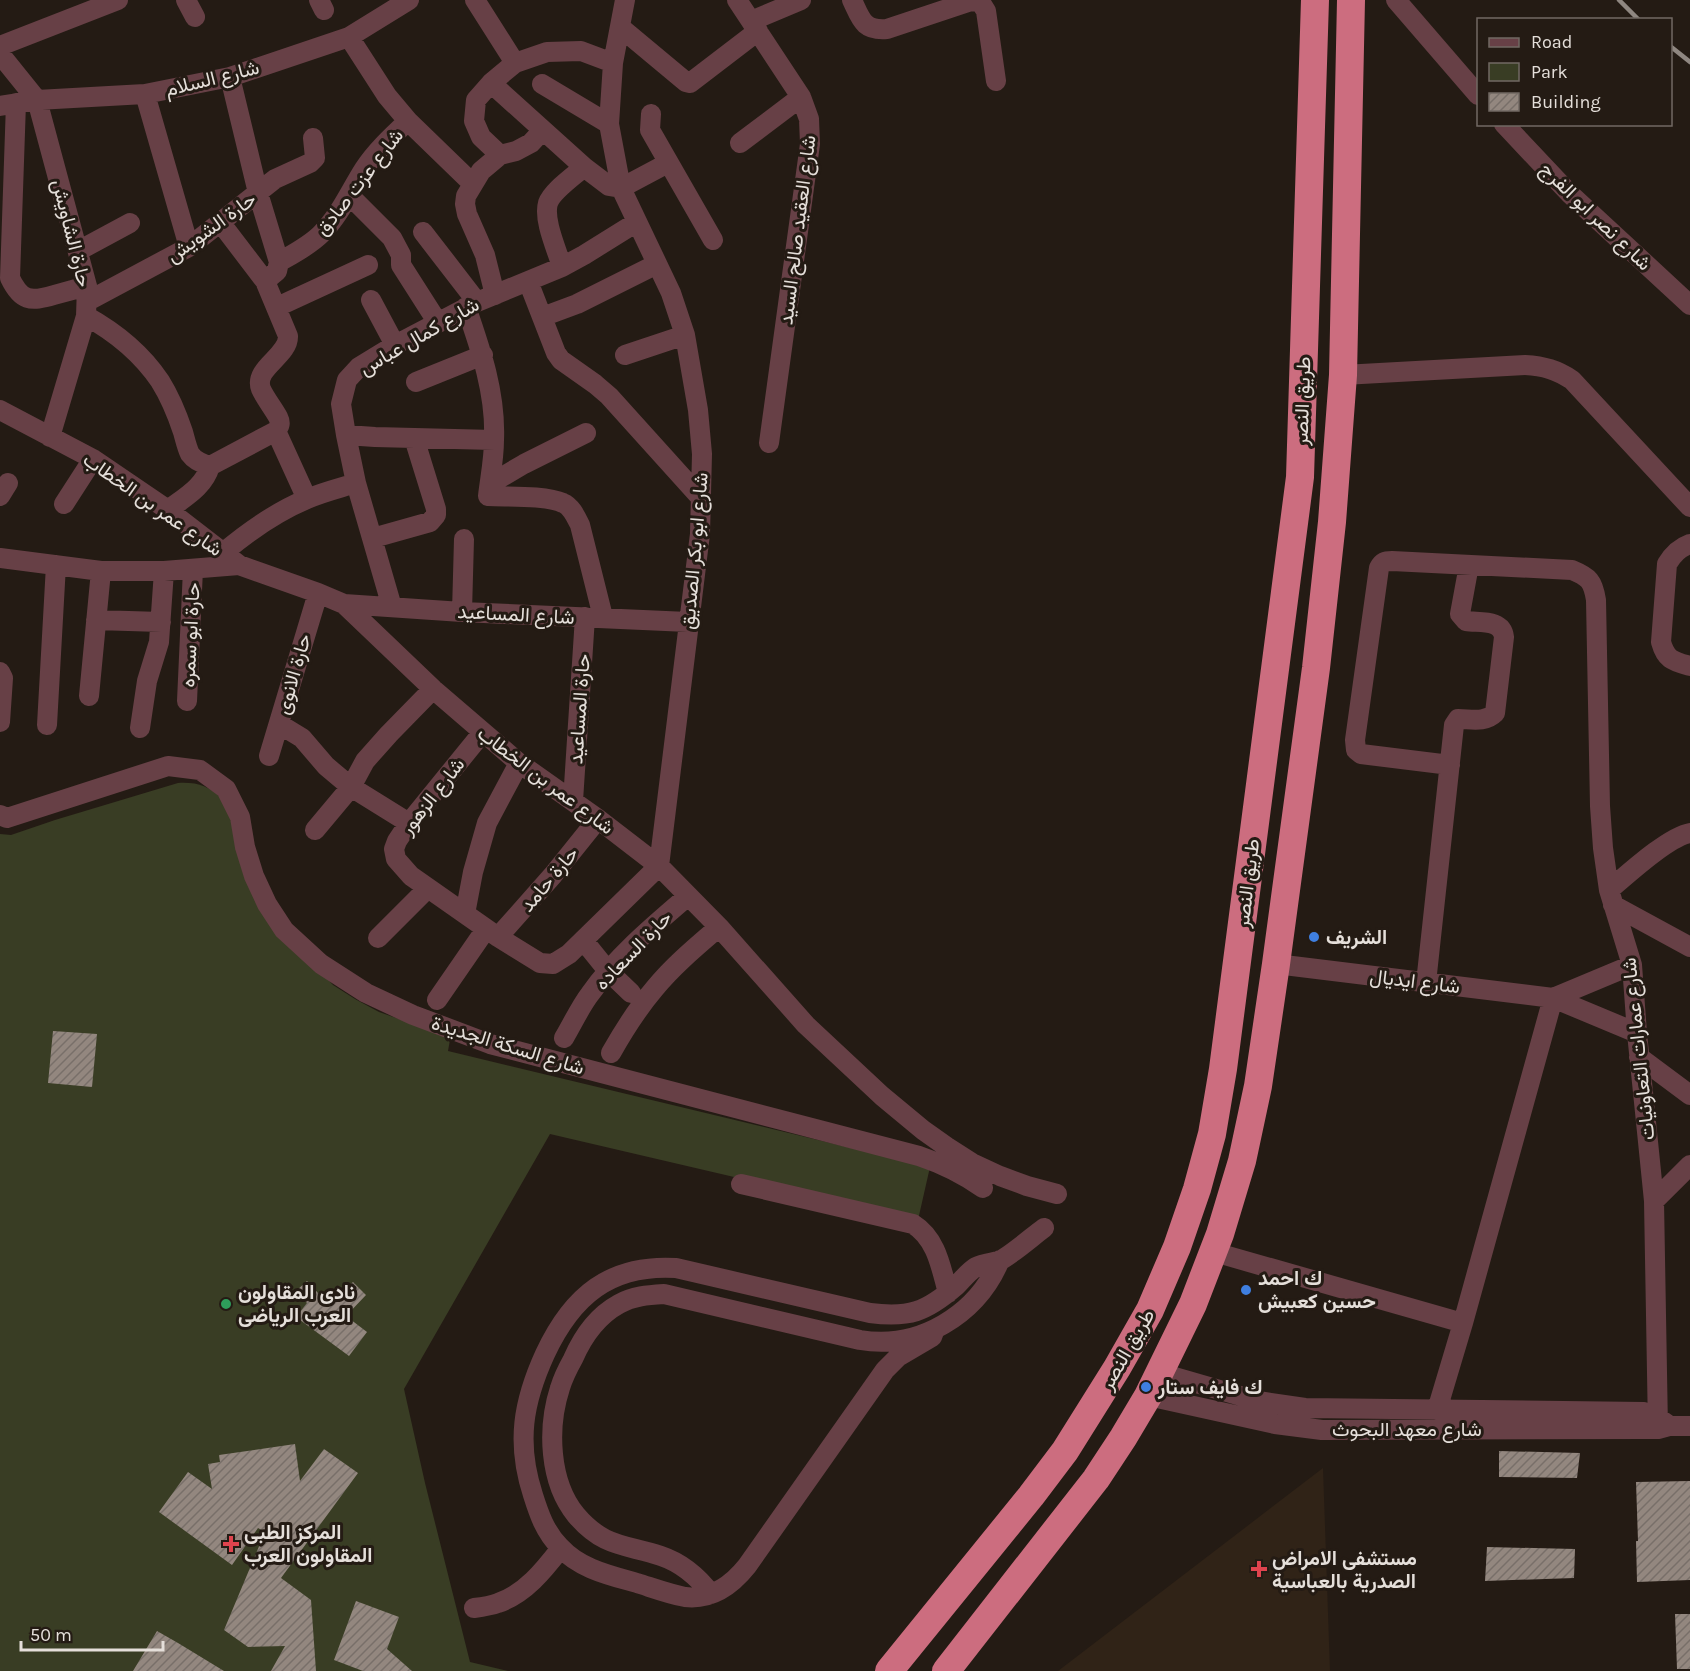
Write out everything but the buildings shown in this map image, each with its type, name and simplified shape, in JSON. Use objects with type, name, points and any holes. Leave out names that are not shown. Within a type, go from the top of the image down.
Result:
[{"type":"highway","name":"طريق النصر","points":[[889,1671],[1065,1451],[1117,1368],[1154,1303],[1177,1247],[1197,1190],[1212,1134],[1300,477],[1315,0]]},
{"type":"highway","name":"طريق النصر","points":[[946,1671],[1090,1486],[1123,1438],[1154,1384],[1193,1304],[1214,1252],[1232,1197],[1251,1124],[1276,964],[1316,668],[1332,522],[1343,375],[1351,0]]},
{"type":"street","points":[[0,46],[75,8],[118,0]]},
{"type":"street","name":"شارع السلام","points":[[8,105],[37,100],[145,94],[230,77],[349,37],[409,0]]},
{"type":"street","points":[[475,0],[515,63]]},
{"type":"street","name":"شارع العقيد صالح السيد","points":[[737,0],[801,97],[809,119],[810,144],[769,443]]},
{"type":"street","points":[[620,27],[690,83],[754,26],[801,0]]},
{"type":"street","points":[[852,0],[863,23],[879,30],[968,2],[981,3],[986,10],[996,81]]},
{"type":"street","points":[[1396,0],[1477,93]]},
{"type":"street","name":"شارع ابو بكر الصديق","points":[[624,1],[613,63],[609,124],[621,188],[671,293],[685,335],[699,410],[702,454],[700,534],[659,866]]},
{"type":"street","points":[[349,37],[387,96],[408,121],[473,184]]},
{"type":"street","points":[[500,155],[481,137],[474,121],[476,100],[491,82],[515,63],[547,52],[581,51],[613,63]]},
{"type":"street","points":[[0,54],[37,100]]},
{"type":"street","points":[[230,77],[258,193],[279,262],[277,271],[265,281]]},
{"type":"street","points":[[491,82],[584,167],[609,186],[621,188],[668,163]]},
{"type":"street","points":[[542,84],[609,124]]},
{"type":"street","points":[[145,94],[189,247]]},
{"type":"street","points":[[740,143],[801,97]]},
{"type":"street","name":"حارة الشاويش","points":[[37,100],[78,251],[87,301],[50,436]]},
{"type":"street","points":[[5,279],[8,105]]},
{"type":"street","points":[[651,114],[650,130],[713,240]]},
{"type":"street","name":"شارع عزت صادق","points":[[279,262],[320,235],[337,217],[366,167],[385,142],[408,121]]},
{"type":"street","name":"شارع نصر ابو الفرج","points":[[1506,126],[1570,194],[1690,305]]},
{"type":"street","points":[[489,490],[494,440],[493,411],[483,355],[479,301],[485,255],[467,214],[466,196],[481,171],[500,155],[516,151],[531,143],[543,130]]},
{"type":"street","name":"حارة الشويش","points":[[5,279],[24,297],[36,301],[87,301],[189,247],[275,179],[313,160],[315,158],[313,138]]},
{"type":"street","points":[[562,267],[547,219],[548,202],[558,189],[584,167]]},
{"type":"street","points":[[349,195],[392,238],[401,255],[401,265],[438,322]]},
{"type":"street","points":[[87,301],[108,328],[144,361],[159,380],[171,401],[190,455],[199,463],[210,466],[276,431],[280,422],[260,387],[260,380],[268,366],[286,346],[288,340],[265,281],[220,222]]},
{"type":"street","name":"شارع كمال عباس","points":[[392,607],[356,483],[345,435],[341,404],[347,380],[359,366],[395,345],[479,301],[562,267],[637,222]]},
{"type":"street","points":[[78,251],[130,223]]},
{"type":"street","points":[[423,232],[479,301]]},
{"type":"street","points":[[542,317],[577,304],[657,264]]},
{"type":"street","points":[[277,307],[368,265]]},
{"type":"street","points":[[528,281],[556,353],[561,360],[609,396],[701,498]]},
{"type":"street","points":[[371,300],[395,345]]},
{"type":"street","points":[[625,355],[685,335]]},
{"type":"street","points":[[416,382],[483,355]]},
{"type":"street","points":[[1343,375],[1525,365],[1542,366],[1558,371],[1572,380],[1690,507]]},
{"type":"street","name":"شارع عمر بن الخطاب","points":[[0,410],[93,459],[168,510],[239,565],[344,604],[434,689],[519,763],[659,866],[719,927],[814,1032],[874,1089],[923,1130],[947,1147],[990,1171],[1028,1186],[1057,1194]]},
{"type":"street","points":[[276,431],[307,499]]},
{"type":"street","points":[[489,490],[586,433]]},
{"type":"street","points":[[345,435],[494,440]]},
{"type":"street","points":[[373,538],[430,522],[436,515],[414,438]]},
{"type":"street","points":[[64,504],[93,459]]},
{"type":"street","points":[[168,510],[206,478],[210,466]]},
{"type":"street","points":[[224,552],[278,514],[307,499],[356,483]]},
{"type":"street","name":"حارة المساعيد","points":[[489,490],[546,498],[564,503],[580,525],[594,617],[573,801]]},
{"type":"street","points":[[462,612],[464,538]]},
{"type":"street","points":[[1690,544],[1679,549],[1667,564],[1661,642],[1668,657],[1675,662],[1690,666]]},
{"type":"street","points":[[0,558],[101,571],[164,571],[239,565]]},
{"type":"street","points":[[1426,983],[1455,722],[1462,719],[1484,720],[1495,713],[1504,637],[1503,631],[1495,624],[1470,621],[1462,618],[1460,614],[1469,565],[1387,561],[1379,568],[1355,740],[1356,750],[1361,754],[1450,765]]},
{"type":"street","points":[[47,726],[57,565]]},
{"type":"street","name":"شارع عمارات التعاونيات","points":[[1469,565],[1572,570],[1585,575],[1594,586],[1603,848],[1611,897],[1632,965],[1654,1201],[1662,1424]]},
{"type":"street","name":"حارة ابو سمره","points":[[187,701],[193,569]]},
{"type":"street","points":[[89,696],[101,571]]},
{"type":"street","points":[[140,728],[147,681],[159,642],[164,571]]},
{"type":"street","name":"حارة الانوى","points":[[269,756],[318,593]]},
{"type":"street","name":"شارع المساعيد","points":[[344,604],[462,612],[688,622]]},
{"type":"street","points":[[96,620],[161,622]]},
{"type":"street","points":[[0,672],[3,678],[0,722]]},
{"type":"street","points":[[315,830],[351,787],[365,761],[434,689]]},
{"type":"street","points":[[279,724],[302,738],[326,766],[351,787],[409,823]]},
{"type":"street","name":"شارع الزهور","points":[[483,732],[397,841],[394,849],[396,859],[411,876],[492,933],[540,963],[553,964],[569,954],[659,866]]},
{"type":"street","points":[[465,914],[473,872],[487,823],[519,763]]},
{"type":"street","name":"شارع السكة الجديدة","points":[[4,817],[168,766],[200,770],[226,789],[240,817],[254,876],[267,904],[284,930],[321,964],[366,993],[412,1015],[490,1044],[919,1156],[956,1171],[983,1188]]},
{"type":"street","name":"حارة حامد","points":[[437,1000],[492,933],[553,875],[598,819]]},
{"type":"street","points":[[1690,833],[1682,834],[1668,842],[1611,897],[1690,947]]},
{"type":"street","points":[[378,938],[428,888]]},
{"type":"street","name":"حارة السعاده","points":[[564,1038],[589,995],[608,971],[648,931],[688,896]]},
{"type":"street","points":[[611,1053],[631,1019],[655,987],[719,927]]},
{"type":"street","points":[[583,940],[608,971],[631,993]]},
{"type":"street","name":"شارع ايديال","points":[[1276,964],[1553,998],[1637,1033]]},
{"type":"street","name":"شارع ايديال","points":[[1553,998],[1632,965]]},
{"type":"street","points":[[1437,1410],[1553,998]]},
{"type":"street","points":[[1639,1057],[1690,1095]]},
{"type":"street","points":[[1654,1201],[1690,1165]]},
{"type":"street","points":[[741,1184],[913,1224],[926,1234],[955,1287],[976,1298]]},
{"type":"street","points":[[935,1329],[932,1337],[898,1358],[885,1370],[740,1575],[727,1587],[711,1594],[692,1598],[591,1569],[575,1560],[561,1548],[552,1538],[540,1517],[528,1479],[523,1446],[524,1422],[529,1395],[547,1350],[565,1317],[578,1302],[609,1279],[640,1269],[661,1267],[691,1270],[870,1313],[904,1315],[935,1302],[975,1268],[1000,1260],[1044,1228]]},
{"type":"street","points":[[1214,1252],[1463,1323]]},
{"type":"street","points":[[711,1594],[695,1575],[674,1561],[610,1542],[585,1525],[567,1502],[554,1459],[555,1410],[560,1387],[585,1336],[594,1323],[619,1304],[642,1296],[664,1294],[770,1320],[876,1342],[907,1339],[935,1329],[951,1320],[989,1284],[1000,1260]]},
{"type":"street","points":[[640,1269],[642,1296]]},
{"type":"street","points":[[876,1342],[887,1315]]},
{"type":"street","name":"شارع معهد البحوث","points":[[1154,1384],[1275,1424],[1322,1430],[1662,1424],[1690,1426]]},
{"type":"street","name":"شارع معهد البحوث","points":[[1154,1384],[1282,1406],[1329,1409],[1644,1412],[1662,1424]]},
{"type":"street","points":[[523,1446],[553,1443]]},
{"type":"street","points":[[474,1608],[496,1604],[520,1591],[547,1566],[561,1548]]},
{"type":"shaded area","name":"مستشفى الامراض الصدرية بالعباسية","points":[[1323,1468],[1330,1671],[1058,1671]]},
{"type":"green space","name":"نادى المقاولون العرب الرياضى","points":[[178,783],[202,786],[223,799],[273,921],[333,985],[379,1012],[451,1034],[448,1051],[930,1167],[918,1220],[550,1134],[404,1389],[470,1662],[508,1671],[0,1671],[0,834],[11,835]]},
{"type":"railway","points":[[1619,0],[1637,18]]},
{"type":"railway","points":[[1672,48],[1690,62]]},
{"type":"place","name":"الشريف","points":[[1314,937]]},
{"type":"place","name":"ك احمد حسين كعبيش","points":[[1246,1290]]},
{"type":"place","name":"نادى المقاولون العرب الرياضى","points":[[226,1304]]},
{"type":"place","name":"ك فايف ستار","points":[[1146,1387]]},
{"type":"place","name":"المركز الطبى المقاولون العرب","points":[[231,1544]]},
{"type":"place","name":"مستشفى الامراض الصدرية بالعباسية","points":[[1259,1569]]}]
